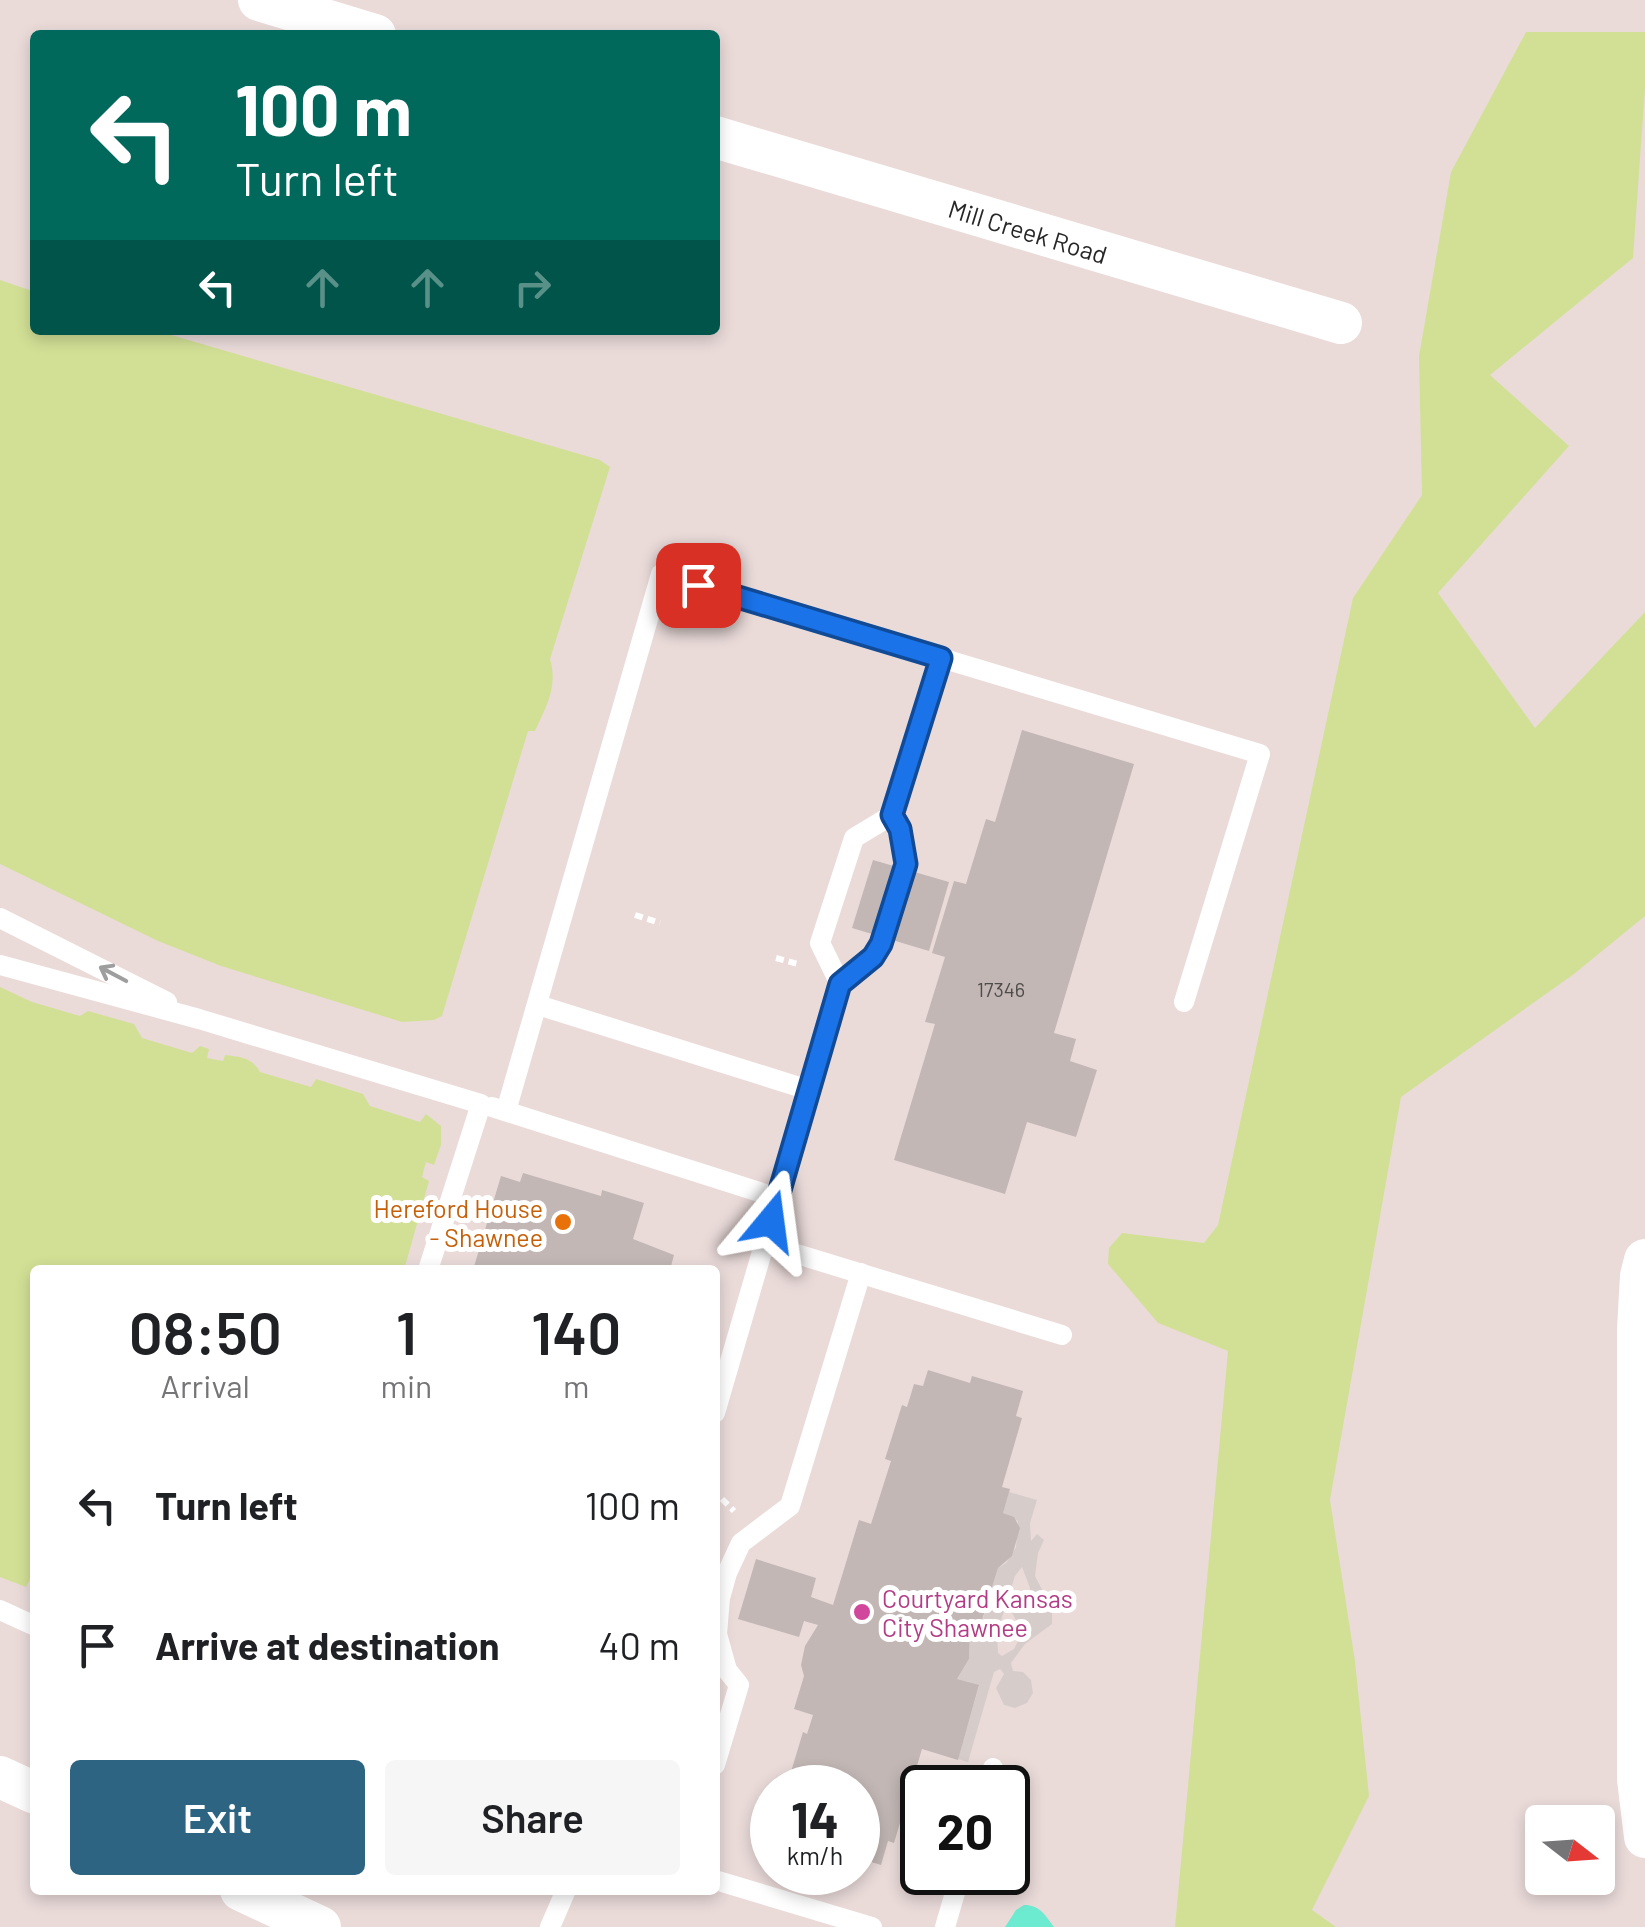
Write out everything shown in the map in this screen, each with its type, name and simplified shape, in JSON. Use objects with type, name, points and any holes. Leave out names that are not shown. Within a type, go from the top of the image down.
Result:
[{"type":"street","points":[[258,0],[358,30]]},
{"type":"street","name":"Mill Creek Road","points":[[720,138],[1341,323]]},
{"type":"street","points":[[1645,1260],[1638,1329],[1638,1779],[1645,1836]]},
{"type":"street","points":[[0,1777],[30,1792]]},
{"type":"street","points":[[252,1895],[320,1927]]},
{"type":"lane","points":[[506,1111],[661,574],[1260,754],[1184,1002]]},
{"type":"lane","points":[[840,984],[820,943],[854,838],[892,815],[941,658]]},
{"type":"lane","points":[[720,1396],[840,984],[873,957],[881,944],[906,864],[900,829],[892,815]]},
{"type":"lane","points":[[0,918],[200,1019]]},
{"type":"lane","points":[[0,966],[200,1019],[778,1198]]},
{"type":"lane","points":[[538,1006],[809,1090]]},
{"type":"lane","points":[[430,1265],[481,1104]]},
{"type":"lane","points":[[764,1244],[1062,1335]]},
{"type":"lane","points":[[720,1598],[741,1544],[790,1506],[861,1273]]},
{"type":"lane","points":[[0,1610],[30,1624]]},
{"type":"lane","points":[[720,1645],[727,1670],[739,1685],[720,1748]]},
{"type":"lane","points":[[720,1881],[872,1927]]},
{"type":"lane","points":[[550,1927],[564,1895]]},
{"type":"lane","points":[[945,1927],[955,1895]]},
{"type":"path","points":[[635,916],[660,923]]},
{"type":"path","points":[[776,958],[799,964]]},
{"type":"path","points":[[722,1499],[739,1515]]},
{"type":"shaded area","points":[[1526,32],[1645,32],[1633,258],[1490,375],[1569,446],[1438,593],[1535,728],[1645,612],[1645,916],[1574,974],[1401,1097],[1330,1500],[1355,1661],[1369,1796],[1312,1910],[1336,1927],[1175,1927],[1228,1351],[1158,1323],[1108,1264],[1109,1248],[1122,1233],[1204,1243],[1218,1225],[1353,598],[1422,495],[1419,356],[1451,172]]},
{"type":"shaded area","points":[[0,280],[30,290],[30,335],[171,335],[600,460],[610,467],[550,659],[550,695],[535,731],[528,731],[442,1016],[402,1022],[221,966],[158,941],[0,864]]},
{"type":"shaded area","points":[[0,987],[32,1002],[80,1016],[88,1011],[134,1024],[142,1038],[192,1053],[200,1046],[209,1049],[207,1058],[223,1061],[225,1055],[241,1057],[260,1072],[311,1087],[316,1079],[363,1094],[370,1106],[420,1122],[426,1114],[441,1126],[441,1145],[434,1165],[426,1162],[422,1177],[429,1181],[405,1265],[30,1265],[30,1579],[26,1587],[0,1577]]},
{"type":"shaded area","points":[[1009,1492],[1037,1500],[1030,1523],[1031,1541],[1037,1534],[1044,1540],[1035,1576],[1052,1609],[1052,1624],[1025,1644],[1011,1663],[1013,1671],[1023,1672],[1031,1680],[1033,1693],[1027,1703],[1015,1708],[1004,1705],[996,1688],[1004,1674],[1000,1669],[994,1672],[968,1762],[958,1759],[979,1686],[957,1679],[969,1659],[970,1631],[979,1632],[998,1568],[1016,1547],[1018,1521],[1003,1513]],"holes":[[[1022,1567],[1029,1595],[1012,1613],[1020,1627],[1019,1639],[1014,1649],[1002,1656],[998,1653],[997,1633],[1015,1576]]]},
{"type":"shaded area","points":[[1024,1905],[1038,1909],[1054,1927],[1005,1927]]},
{"type":"building","points":[[1022,730],[1134,764],[1054,1033],[1076,1039],[1070,1061],[1097,1070],[1076,1137],[1027,1122],[1005,1194],[894,1160],[935,1024],[925,1022],[945,957],[932,953],[954,881],[966,884],[986,819],[995,822]]},
{"type":"building","points":[[873,860],[949,882],[929,951],[852,928]]},
{"type":"building","name":"Hereford House - Shawnee","points":[[523,1173],[601,1196],[602,1190],[644,1203],[633,1239],[674,1255],[671,1265],[474,1265],[501,1176],[520,1182]]},
{"type":"building","name":"Courtyard Kansas City Shawnee","points":[[928,1370],[970,1383],[972,1376],[1023,1391],[1016,1416],[1022,1418],[1002,1487],[1010,1489],[1003,1513],[1014,1517],[1020,1528],[1012,1556],[998,1568],[978,1633],[970,1631],[969,1659],[957,1679],[979,1685],[958,1760],[922,1749],[917,1765],[900,1765],[900,1823],[894,1843],[888,1841],[881,1865],[880,1765],[793,1765],[813,1715],[794,1709],[804,1676],[801,1665],[805,1646],[818,1625],[804,1621],[799,1637],[738,1619],[756,1559],[816,1578],[811,1597],[833,1605],[859,1520],[871,1524],[891,1461],[885,1459],[902,1405],[907,1407],[914,1384],[923,1386]]},
{"type":"place","name":"Hereford House - Shawnee","points":[[563,1222]]},
{"type":"place","name":"Courtyard Kansas City Shawnee","points":[[862,1612]]},
{"type":"route","points":[[698,585],[941,658],[892,815],[905,846],[906,864],[881,944],[873,957],[840,984],[771,1221]]}]
